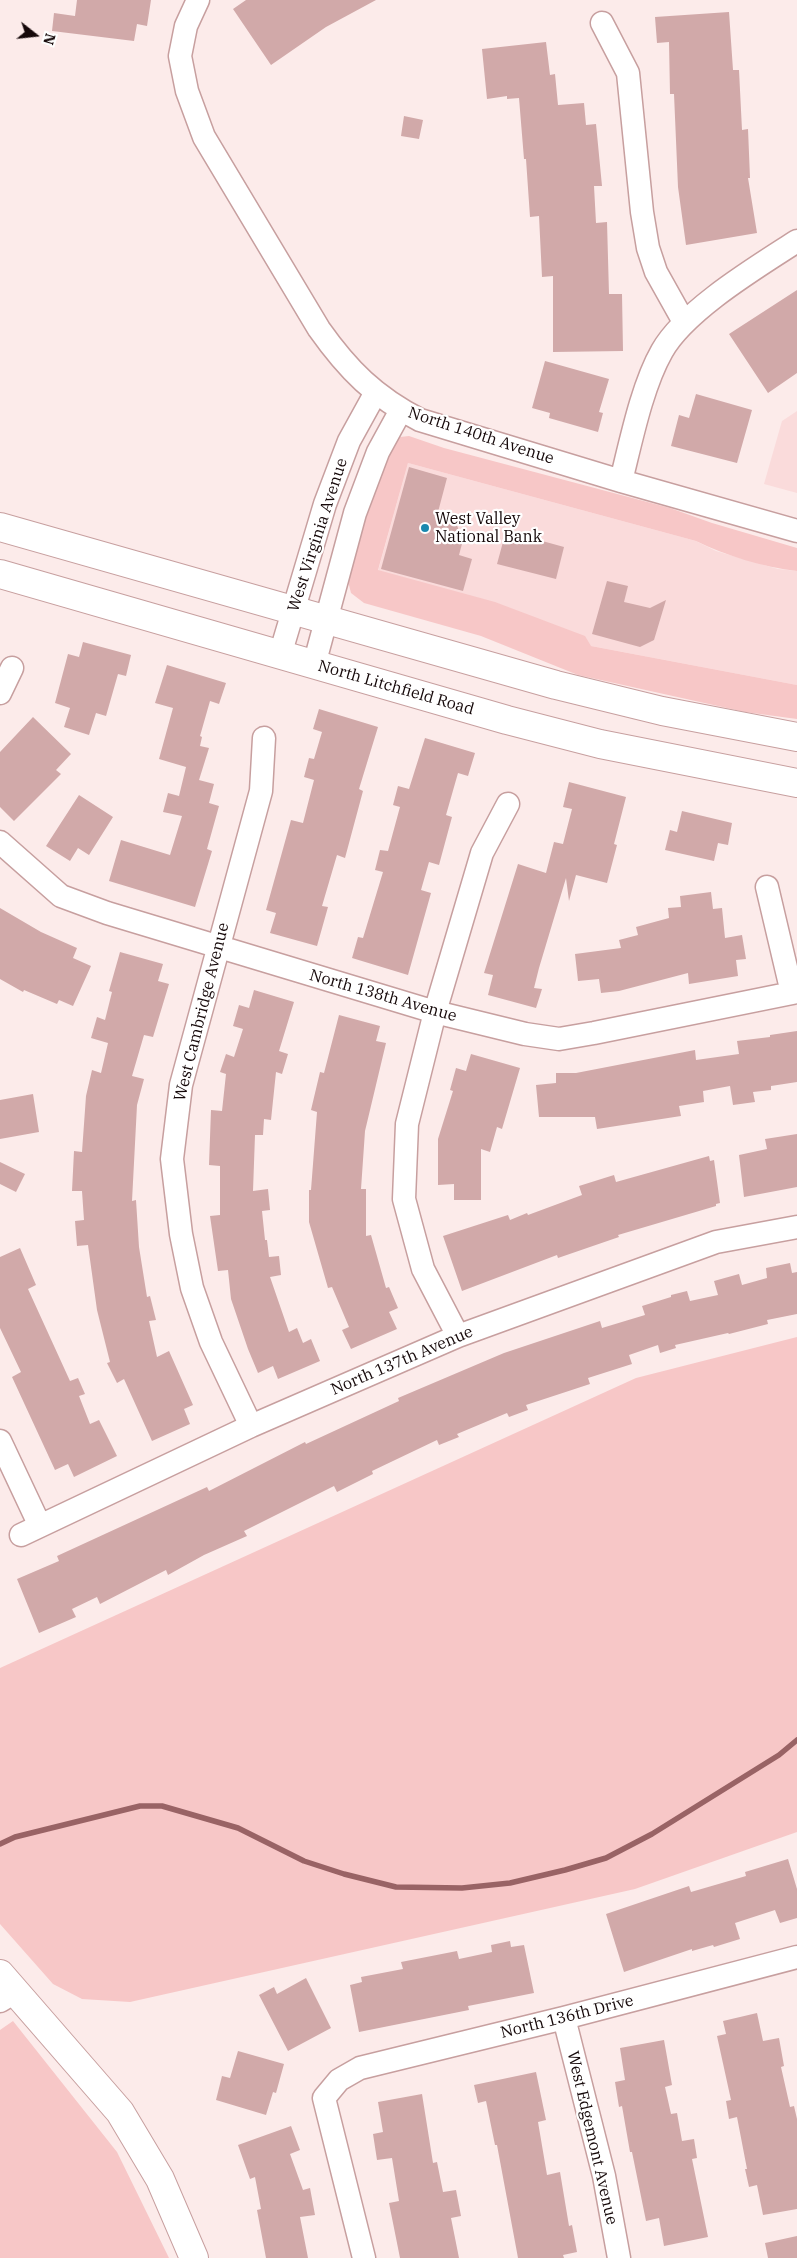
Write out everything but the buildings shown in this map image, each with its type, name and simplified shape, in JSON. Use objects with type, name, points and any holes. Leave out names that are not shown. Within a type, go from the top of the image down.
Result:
[{"type":"main road","points":[[0,527],[326,621],[654,710],[797,737]]},
{"type":"main road","name":"North Litchfield Road","points":[[0,574],[550,732],[692,764],[797,783]]},
{"type":"main road","points":[[5,1989],[120,2112],[160,2179],[194,2258]]},
{"type":"street","name":"North 140th Avenue","points":[[198,0],[186,26],[180,56],[187,91],[204,137],[324,335],[356,376],[401,410],[420,420],[621,481],[797,531]]},
{"type":"street","points":[[602,23],[628,74],[642,212],[648,248],[656,272],[684,322]]},
{"type":"street","points":[[621,481],[648,384],[662,351],[684,322],[744,276],[797,241]]},
{"type":"street","name":"West Virginia Avenue","points":[[280,655],[325,504],[349,441],[376,392]]},
{"type":"street","name":"West Virginia Avenue","points":[[314,665],[355,513],[378,452],[401,410]]},
{"type":"street","points":[[0,693],[12,668]]},
{"type":"street","name":"West Cambridge Avenue","points":[[251,1426],[211,1342],[192,1288],[181,1234],[172,1159],[181,1085],[261,791],[264,738]]},
{"type":"street","points":[[458,1336],[423,1269],[404,1199],[407,1124],[435,1012],[482,854],[508,804]]},
{"type":"street","name":"North 138th Avenue","points":[[0,842],[62,896],[107,913],[435,1012],[524,1034],[559,1039],[794,993],[767,887]]},
{"type":"street","name":"North 137th Avenue","points":[[0,1441],[30,1530],[251,1426],[458,1336],[716,1242],[797,1227]]},
{"type":"street","name":"North 136th Drive","points":[[364,2258],[324,2098],[339,2080],[360,2068],[797,1958]]},
{"type":"street","name":"West Edgemont Avenue","points":[[564,2018],[604,2176],[619,2258]]},
{"type":"shaded area","points":[[797,411],[797,493],[764,484],[782,421]]},
{"type":"shaded area","points":[[409,436],[444,448],[670,508],[712,523],[797,548],[797,571],[771,567],[733,556],[696,541],[408,463],[378,570],[495,602],[585,636],[591,646],[797,685],[797,719],[745,712],[578,675],[481,636],[364,603],[351,593],[348,581],[372,492],[390,446],[400,437]]},
{"type":"shaded area","points":[[408,463],[696,541],[716,551],[778,569],[797,571],[797,685],[591,646],[378,571]]},
{"type":"shaded area","points":[[797,1337],[797,1832],[635,1889],[130,2002],[82,1999],[53,1984],[0,1924],[0,1668],[636,1378]]},
{"type":"shaded area","points":[[13,2021],[117,2152],[169,2258],[0,2258],[0,2030]]},
{"type":"waterway","points":[[0,1844],[15,1837],[140,1806],[162,1806],[238,1828],[304,1861],[344,1874],[396,1887],[462,1888],[510,1883],[606,1858],[652,1834],[779,1755],[797,1740]]},
{"type":"place","name":"West Valley National Bank","points":[[425,528]]}]
